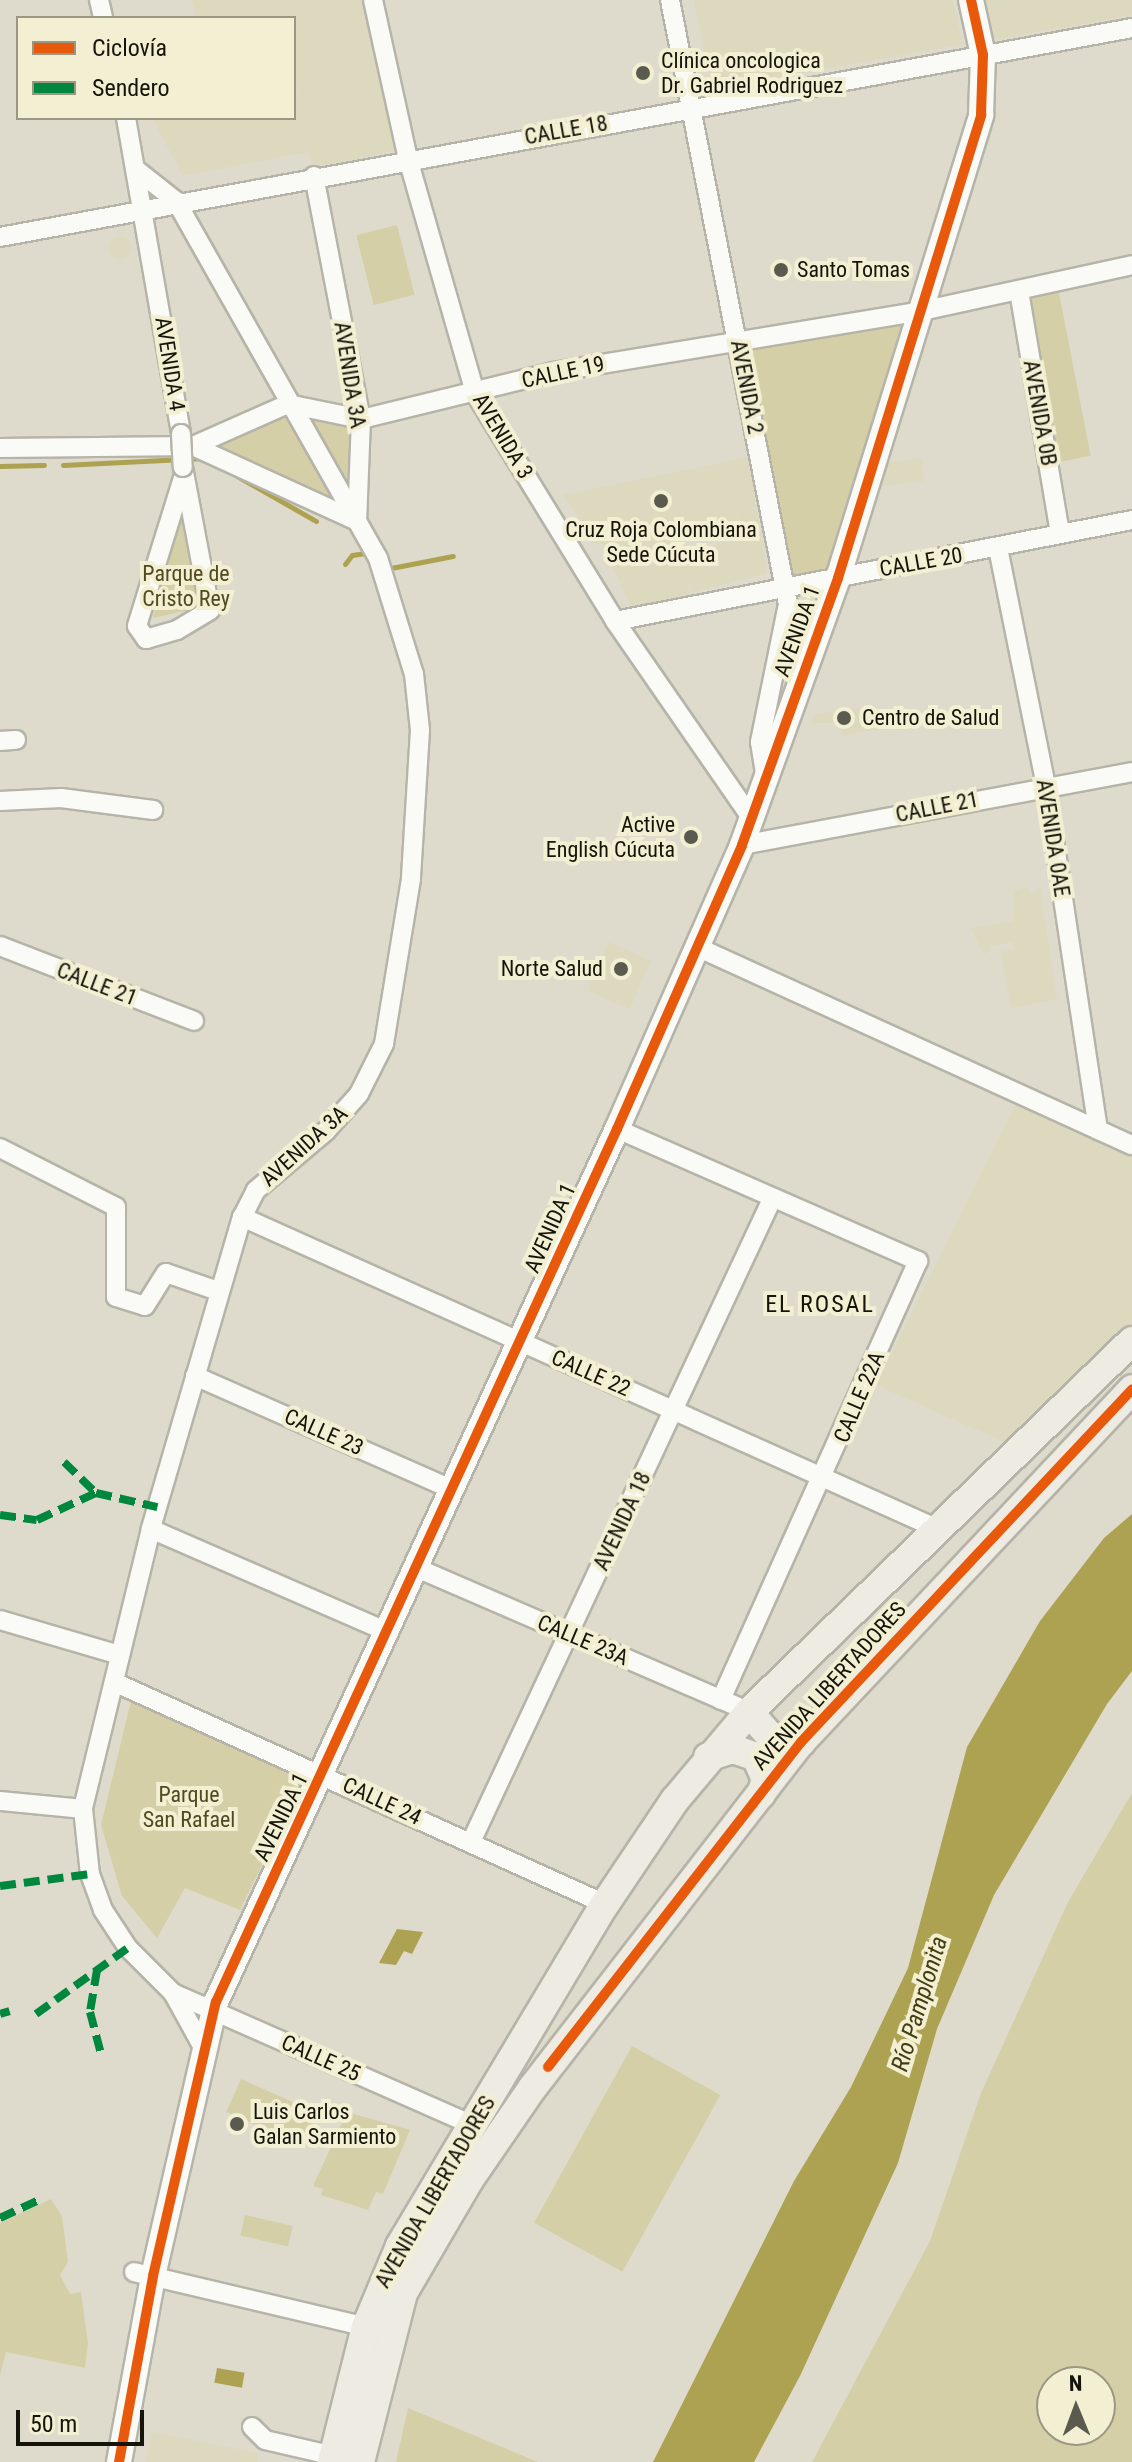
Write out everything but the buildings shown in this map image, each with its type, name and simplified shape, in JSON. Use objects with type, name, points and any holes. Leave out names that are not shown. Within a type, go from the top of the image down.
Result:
[{"type":"main road","name":"AVENIDA LIBERTADORES","points":[[342,2460],[366,2327],[400,2246],[605,1904],[708,1757],[749,1712],[1132,1341]]},
{"type":"main road","name":"AVENIDA LIBERTADORES","points":[[342,2460],[403,2293],[437,2231],[540,2077],[801,1742],[1132,1389]]},
{"type":"main road","points":[[749,1712],[770,1736],[801,1742]]},
{"type":"main road","points":[[708,1757],[733,1749],[756,1757],[766,1779],[761,1794]]},
{"type":"street","name":"AVENIDA 3","points":[[373,0],[408,159],[475,393],[615,621],[752,819]]},
{"type":"street","name":"AVENIDA 2","points":[[670,0],[788,604],[760,742],[765,774]]},
{"type":"street","name":"AVENIDA 1","points":[[119,2462],[144,2274],[205,2051],[213,2010],[521,1341],[742,845],[838,578],[917,312],[981,115],[983,55],[971,0]]},
{"type":"street","name":"CALLE 18","points":[[0,237],[176,201],[1132,28]]},
{"type":"street","name":"AVENIDA 4","points":[[126,120],[187,440],[183,472],[137,631],[154,638],[210,610],[183,472]]},
{"type":"street","points":[[138,171],[176,201],[288,404],[357,521]]},
{"type":"street","name":"AVENIDA 3A","points":[[205,2051],[173,1993],[128,1948],[103,1910],[90,1874],[83,1809],[151,1529],[242,1217],[256,1190],[326,1131],[371,1076],[384,1044],[402,962],[420,730],[414,674],[392,591],[357,521],[361,419],[314,176]]},
{"type":"street","name":"CALLE 19","points":[[288,404],[361,419],[554,372],[737,338],[917,312],[1132,265]]},
{"type":"street","name":"AVENIDA 0B","points":[[1019,291],[1060,534]]},
{"type":"street","points":[[0,448],[187,440],[288,404]]},
{"type":"street","points":[[187,440],[357,521]]},
{"type":"street","name":"CALLE 20","points":[[615,621],[1132,520]]},
{"type":"street","name":"AVENIDA 0AE","points":[[998,548],[1046,786],[1098,1130]]},
{"type":"street","name":"CALLE 21","points":[[742,845],[1132,772]]},
{"type":"street","points":[[0,801],[61,798],[153,810]]},
{"type":"street","name":"CALLE 21","points":[[0,946],[194,1021]]},
{"type":"street","points":[[697,947],[1132,1145]]},
{"type":"street","name":"CALLE 22A","points":[[617,1129],[918,1261],[825,1478],[721,1700]]},
{"type":"street","points":[[0,1148],[116,1207],[116,1297],[145,1306],[166,1273],[218,1291]]},
{"type":"street","name":"AVENIDA 18","points":[[471,1842],[772,1199]]},
{"type":"street","name":"CALLE 22","points":[[242,1217],[940,1530]]},
{"type":"street","name":"CALLE 23","points":[[195,1376],[453,1490]]},
{"type":"street","points":[[151,1529],[388,1632]]},
{"type":"street","name":"CALLE 23A","points":[[417,1568],[749,1712]]},
{"type":"street","points":[[0,1620],[120,1655]]},
{"type":"street","name":"CALLE 24","points":[[114,1682],[605,1904]]},
{"type":"street","points":[[0,1801],[83,1809]]},
{"type":"street","name":"AVENIDA 3A","points":[[173,1993],[213,2010]]},
{"type":"street","name":"CALLE 25","points":[[213,2010],[472,2125]]},
{"type":"street","points":[[144,2274],[366,2327]]},
{"type":"street","points":[[252,2427],[265,2440],[342,2460]]},
{"type":"shaded area","points":[[192,0],[368,0],[400,150],[313,167],[307,144],[308,152],[183,176],[153,120],[296,120],[296,87],[304,119],[296,83],[296,16],[196,16]]},
{"type":"shaded area","points":[[694,0],[953,0],[963,44],[712,89]]},
{"type":"shaded area","points":[[980,0],[1132,0],[1132,15],[998,39],[987,32]]},
{"type":"shaded area","points":[[120,236],[131,243],[132,248],[125,259],[120,260],[109,253],[108,248],[115,237]]},
{"type":"shaded area","points":[[749,457],[756,507],[749,509],[757,509],[767,573],[692,593],[688,582],[690,593],[632,608],[602,543],[596,544],[563,495]],"holes":[[[737,512],[742,538],[690,552],[692,561],[678,564],[666,528],[696,521],[701,533],[737,525]]]},
{"type":"shaded area","points":[[922,458],[924,481],[874,487],[882,463]]},
{"type":"shaded area","name":"Centro de Salud","points":[[873,706],[877,729],[843,736],[838,723],[810,723],[815,714]]},
{"type":"shaded area","points":[[1029,887],[1031,894],[1040,888],[1057,999],[1011,1008],[1001,952],[1014,950],[1013,942],[990,946],[991,951],[983,954],[971,928],[1014,921],[1014,890]]},
{"type":"shaded area","name":"Norte Salud","points":[[609,942],[651,961],[629,1009],[587,990]]},
{"type":"shaded area","points":[[1015,1104],[1132,1157],[1132,1321],[1006,1443],[876,1385]]},
{"type":"shaded area","points":[[152,2432],[259,2453],[257,2462],[146,2462]]},
{"type":"green space","points":[[397,225],[414,295],[374,305],[356,235]]},
{"type":"green space","points":[[1058,288],[1091,456],[1054,463],[1022,295]]},
{"type":"green space","points":[[908,323],[830,574],[786,580],[750,348]]},
{"type":"green space","points":[[296,407],[357,422],[346,487]]},
{"type":"green space","points":[[285,418],[340,507],[202,445]]},
{"type":"green space","name":"Parque de Cristo Rey","points":[[184,492],[216,604],[153,618]]},
{"type":"green space","name":"Parque San Rafael","points":[[131,1701],[310,1767],[240,1910],[185,1888],[157,1938],[122,1896],[101,1825]]},
{"type":"green space","points":[[1132,1793],[1132,2462],[812,2462],[930,2241],[981,2093],[1068,1902]]},
{"type":"green space","points":[[632,2046],[720,2095],[622,2272],[534,2223]]},
{"type":"green space","points":[[241,2079],[317,2113],[302,2146],[226,2112]]},
{"type":"green space","points":[[347,2112],[410,2130],[383,2194],[376,2192],[368,2210],[321,2195],[323,2189],[313,2186]]},
{"type":"green space","points":[[51,2199],[62,2216],[68,2262],[60,2275],[70,2294],[81,2292],[88,2343],[85,2368],[6,2352],[0,2375],[0,2223]]},
{"type":"green space","points":[[245,2215],[293,2226],[288,2246],[240,2235]]},
{"type":"green space","points":[[408,2408],[538,2462],[396,2462]]},
{"type":"water","name":"Río Pamplonita","points":[[1132,1514],[1132,1671],[1107,1704],[994,1895],[937,2029],[898,2163],[800,2376],[754,2462],[653,2462],[794,2181],[851,2087],[908,1968],[967,1747],[1040,1621],[1104,1538]]},
{"type":"water","points":[[397,1929],[423,1932],[412,1954],[404,1951],[396,1965],[379,1963]]},
{"type":"water","points":[[217,2368],[245,2373],[242,2388],[214,2383]]},
{"type":"waterway","points":[[63,465],[204,458]]},
{"type":"waterway","points":[[0,466],[44,465]]},
{"type":"waterway","points":[[237,476],[316,521]]},
{"type":"waterway","points":[[345,564],[352,555],[366,553]]},
{"type":"waterway","points":[[386,569],[453,556]]},
{"type":"marked path","points":[[64,1462],[96,1493]]},
{"type":"marked path","points":[[0,1515],[37,1520],[96,1493],[157,1507]]},
{"type":"marked path","points":[[0,1886],[90,1874]]},
{"type":"marked path","points":[[36,2014],[128,1948]]},
{"type":"marked path","points":[[97,1970],[90,2012],[101,2054]]},
{"type":"marked path","points":[[0,2014],[10,2011]]},
{"type":"marked path","points":[[0,2218],[41,2199]]},
{"type":"cycle path","points":[[119,2462],[153,2276],[216,2002],[617,1129],[742,845],[838,578],[981,115],[983,55],[971,0]]},
{"type":"cycle path","points":[[548,2067],[801,1742],[1132,1389]]},
{"type":"place","name":"Clínica oncologica Dr. Gabriel Rodriguez","points":[[643,73]]},
{"type":"place","name":"Santo Tomas","points":[[781,270]]},
{"type":"place","name":"Cruz Roja Colombiana Sede Cúcuta","points":[[661,501]]},
{"type":"place","name":"Centro de Salud","points":[[844,718]]},
{"type":"place","name":"Active English Cúcuta","points":[[691,837]]},
{"type":"place","name":"Norte Salud","points":[[621,969]]},
{"type":"place","name":"Luis Carlos Galan Sarmiento","points":[[237,2124]]},
{"type":"district","name":"EL ROSAL","points":[[820,1305]]}]
